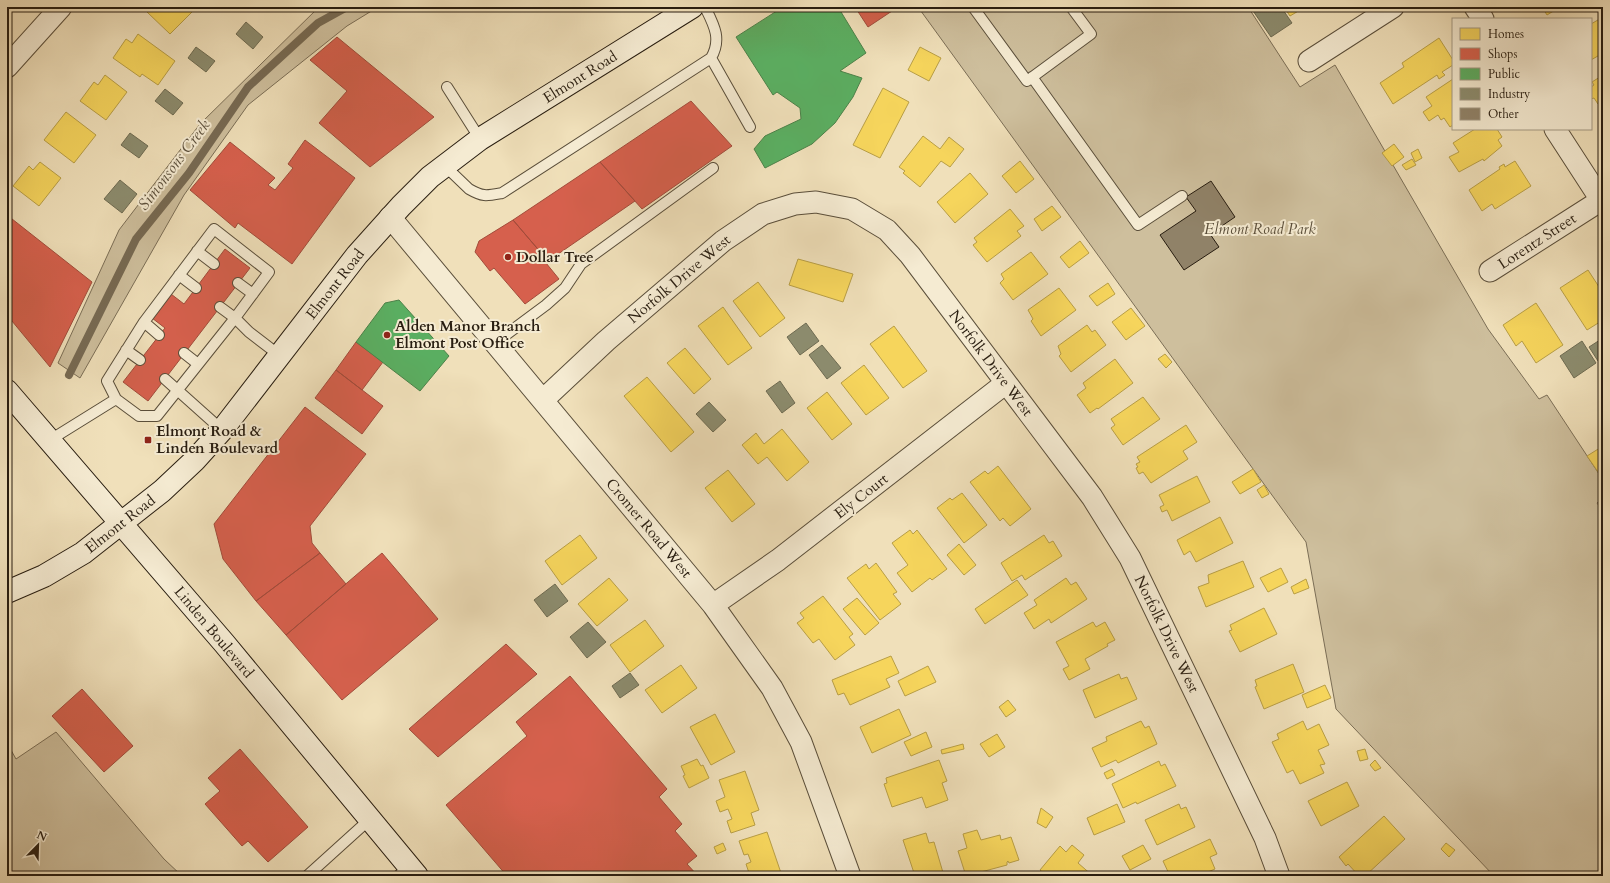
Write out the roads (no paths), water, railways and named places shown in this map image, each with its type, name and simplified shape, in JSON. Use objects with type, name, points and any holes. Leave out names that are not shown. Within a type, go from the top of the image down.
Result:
[{"type":"main road","name":"Elmont Road","points":[[7,592],[44,576],[83,553],[180,475],[222,430],[357,255],[390,217],[444,165],[480,139],[692,7]]},
{"type":"main road","name":"Linden Boulevard","points":[[7,391],[122,523],[370,819],[408,873]]},
{"type":"street","points":[[7,67],[61,7]]},
{"type":"street","points":[[1309,61],[1393,7]]},
{"type":"street","points":[[1475,7],[1482,18]]},
{"type":"street","points":[[1555,130],[1602,201]]},
{"type":"street","name":"Lorentz Street","points":[[1490,271],[1602,201]]},
{"type":"street","name":"Norfolk Drive West","points":[[543,400],[606,341],[723,241],[763,214],[795,204],[816,202],[852,209],[887,230],[910,255],[1092,497],[1130,558],[1265,838],[1279,876]]},
{"type":"street","name":"Cromer Road West","points":[[390,217],[713,605],[772,688],[801,742],[850,876]]},
{"type":"street","name":"Ely Court","points":[[713,605],[778,560],[1006,383]]},
{"type":"lane","points":[[444,165],[469,189],[484,197],[502,193],[711,58],[717,48],[715,27],[704,7]]},
{"type":"lane","points":[[973,7],[1027,81],[1091,34],[1071,7]]},
{"type":"lane","points":[[711,58],[750,127]]},
{"type":"lane","points":[[1032,77],[1138,226],[1182,196]]},
{"type":"lane","points":[[447,87],[480,139]]},
{"type":"lane","points":[[495,343],[546,306],[564,288],[581,264],[713,168]]},
{"type":"lane","points":[[214,229],[269,272],[235,318],[157,416],[139,416],[116,399],[107,381],[144,322],[197,251],[214,229]]},
{"type":"lane","points":[[197,251],[214,264]]},
{"type":"lane","points":[[179,275],[196,288]]},
{"type":"lane","points":[[238,283],[253,294]]},
{"type":"lane","points":[[220,307],[279,355]]},
{"type":"lane","points":[[144,322],[159,335]]},
{"type":"lane","points":[[126,350],[140,360]]},
{"type":"lane","points":[[184,353],[198,364]]},
{"type":"lane","points":[[165,379],[177,392],[222,430]]},
{"type":"lane","points":[[50,440],[116,399]]},
{"type":"lane","points":[[307,876],[370,819]]},
{"type":"waterway","name":"Simonsons Creek","points":[[69,375],[136,239],[189,173],[248,87],[318,23],[347,7]]},
{"type":"place","name":"Dollar Tree","points":[[508,257]]},
{"type":"place","name":"Alden Manor Branch Elmont Post Office","points":[[387,335]]},
{"type":"place","name":"Elmont Road & Linden Boulevard","points":[[148,440]]},
{"type":"park label","name":"Elmont Road Park","points":[[1260,229]]}]
